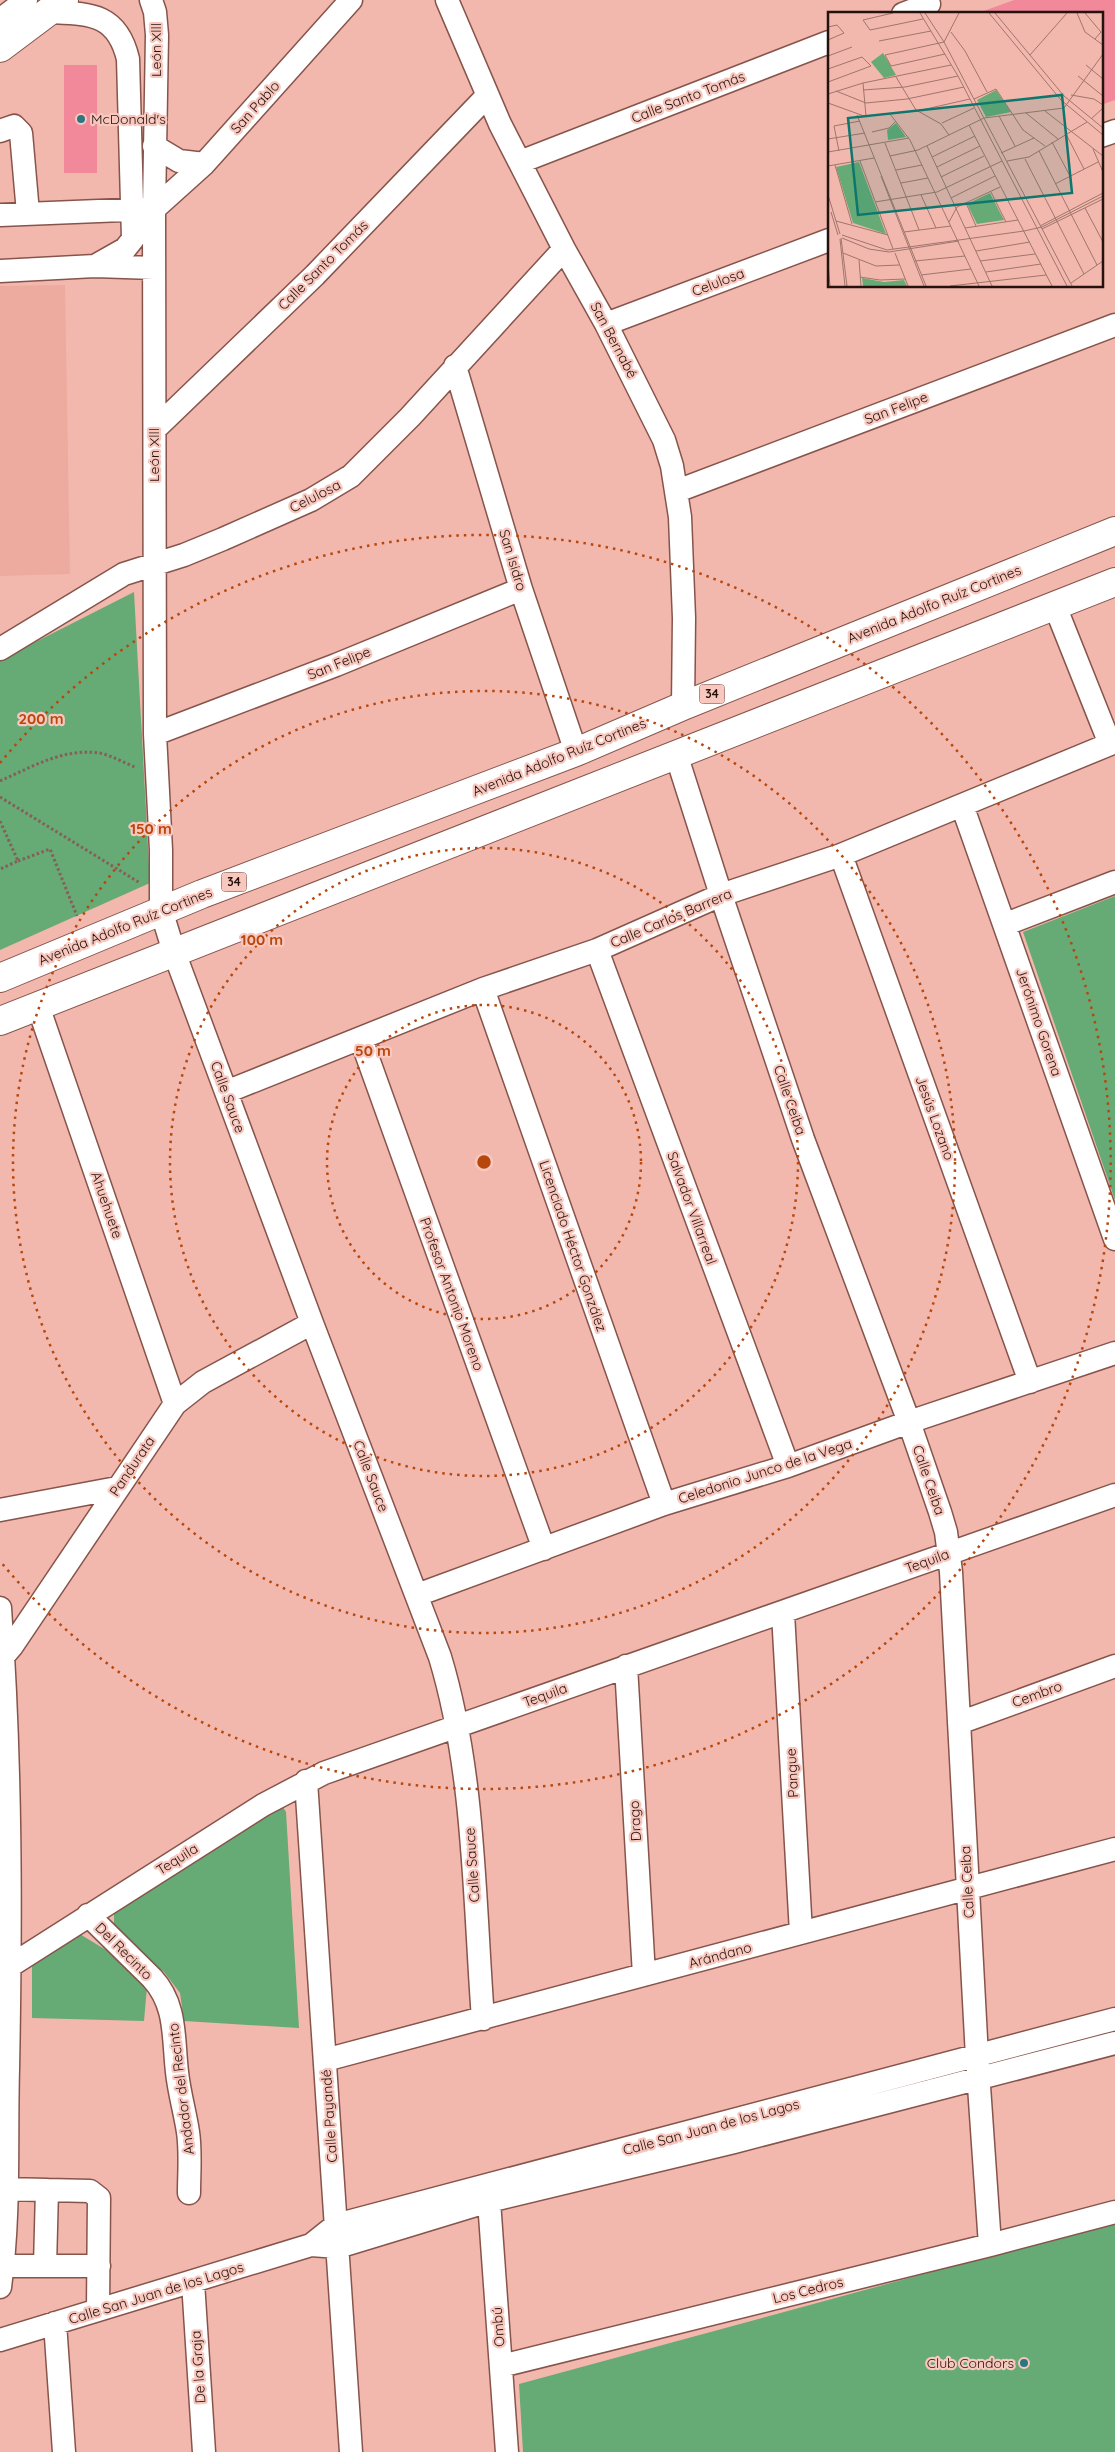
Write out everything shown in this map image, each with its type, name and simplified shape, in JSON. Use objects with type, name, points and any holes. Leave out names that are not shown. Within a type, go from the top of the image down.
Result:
[{"type":"main road","points":[[0,48],[57,6]]},
{"type":"main road","name":"Avenida Adolfo Ruíz Cortines","points":[[0,978],[161,910],[576,752],[683,706],[1115,531]]},
{"type":"main road","points":[[0,1021],[1115,582]]},
{"type":"street","points":[[0,4],[5,0]]},
{"type":"street","points":[[0,20],[26,0]]},
{"type":"street","name":"León Xlll","points":[[152,0],[156,12],[154,146],[143,209],[154,268],[155,734],[162,860],[161,910]]},
{"type":"street","name":"San Pablo","points":[[143,209],[204,164],[351,0]]},
{"type":"street","name":"San Bernabé","points":[[447,0],[487,96],[564,250],[606,324],[664,440],[677,491],[680,517],[684,618],[683,706]]},
{"type":"street","points":[[57,6],[100,17],[112,25],[120,36],[128,59],[143,209],[130,244],[95,266]]},
{"type":"street","points":[[910,12],[930,6]]},
{"type":"street","name":"Calle Santo Tomás","points":[[520,162],[828,42]]},
{"type":"street","name":"Calle Santo Tomás","points":[[155,429],[315,276],[487,96]]},
{"type":"street","points":[[0,131],[14,126],[21,133],[28,213]]},
{"type":"street","points":[[1102,136],[1115,131]]},
{"type":"street","points":[[154,146],[179,161],[204,164]]},
{"type":"street","points":[[0,215],[143,209]]},
{"type":"street","name":"Celulosa","points":[[606,324],[828,240]]},
{"type":"street","name":"Celulosa","points":[[0,649],[124,574],[184,555],[332,489],[370,460],[564,250]]},
{"type":"street","points":[[0,271],[95,266],[154,268]]},
{"type":"street","name":"San Felipe","points":[[677,491],[1115,325]]},
{"type":"street","name":"San Isidro","points":[[455,366],[521,589],[576,752]]},
{"type":"street","name":"San Felipe","points":[[155,734],[336,665],[521,589]]},
{"type":"street","points":[[1055,606],[1113,743]]},
{"type":"street","name":"Calle Carlos Barrera","points":[[226,1092],[483,989],[597,950],[721,895],[841,855],[1113,743]]},
{"type":"street","name":"Calle Ceiba","points":[[676,754],[803,1139],[909,1422],[940,1512],[950,1553],[967,1889],[990,2245]]},
{"type":"street","name":"Jerónimo Gorena","points":[[962,805],[1113,1225]]},
{"type":"street","name":"Jesús Lozano","points":[[841,855],[1030,1382]]},
{"type":"street","points":[[1006,924],[1115,882]]},
{"type":"street","name":"Calle Sauce","points":[[161,910],[174,952],[312,1323],[417,1595],[452,1694],[458,1727],[468,1814],[483,2019]]},
{"type":"street","name":"Salvador Villarreal","points":[[597,950],[788,1466]]},
{"type":"street","name":"Licenciado Héctor González","points":[[483,989],[664,1504]]},
{"type":"street","name":"Ahuehuete","points":[[38,1006],[176,1404]]},
{"type":"street","name":"Profesor Antonio Moreno","points":[[361,1039],[544,1549]]},
{"type":"street","name":"Pandurata","points":[[2,1658],[176,1404],[203,1382],[312,1323]]},
{"type":"street","name":"Celedonio Junco de la Vega","points":[[417,1595],[664,1504],[788,1466],[909,1422],[1115,1353]]},
{"type":"street","points":[[0,1510],[117,1488]]},
{"type":"street","name":"Tequila","points":[[10,1966],[263,1805],[306,1781],[626,1666],[783,1613],[1115,1495]]},
{"type":"street","points":[[0,1608],[10,1966],[2,2261],[45,2266],[99,2266]]},
{"type":"street","name":"Pangue","points":[[783,1613],[801,1933]]},
{"type":"street","name":"Drago","points":[[626,1666],[644,1975]]},
{"type":"street","name":"Cembro","points":[[959,1723],[1115,1666]]},
{"type":"street","name":"Calle Payandé","points":[[306,1781],[351,2452]]},
{"type":"street","name":"Arándano","points":[[325,2060],[1115,1849]]},
{"type":"street","name":"Del Recinto","points":[[88,1915],[161,1988]]},
{"type":"street","name":"Andador del Recinto","points":[[161,1988],[172,2016],[177,2072],[189,2134],[189,2193]]},
{"type":"street","name":"Calle San Juan de los Lagos","points":[[337,2236],[734,2142],[978,2067],[1115,2019]]},
{"type":"street","name":"Calle San Juan de los Lagos","points":[[0,2340],[337,2236],[978,2067],[1115,2043]]},
{"type":"street","points":[[5,2189],[90,2191],[99,2198],[98,2310]]},
{"type":"street","points":[[45,2266],[48,2190]]},
{"type":"street","name":"Ombú","points":[[489,2201],[507,2452]]},
{"type":"street","name":"Los Cedros","points":[[501,2366],[990,2245],[1115,2212]]},
{"type":"street","name":"De la Graja","points":[[193,2282],[204,2452]]},
{"type":"street","points":[[56,2323],[64,2452]]},
{"type":"path","points":[[0,781],[57,756],[79,752],[101,753],[136,768]]},
{"type":"path","points":[[0,797],[144,886]]},
{"type":"path","points":[[0,821],[18,861]]},
{"type":"path","points":[[0,869],[50,849],[77,916]]},
{"type":"shaded area","points":[[65,285],[70,574],[0,576],[0,286]]},
{"type":"green space","points":[[134,592],[150,883],[0,950],[0,660]]},
{"type":"green space","points":[[1115,896],[1115,1200],[1023,932]]},
{"type":"green space","points":[[280,1802],[286,1812],[299,2028],[184,2021],[180,1993],[164,1972],[114,1932],[114,1914]]},
{"type":"green space","points":[[78,1933],[116,1956],[147,1987],[144,2021],[32,2018],[32,1964]]},
{"type":"green space","points":[[1115,2222],[1115,2452],[523,2452],[519,2384]]},
{"type":"building","points":[[1014,0],[1115,0],[1115,100],[1102,105],[1102,12],[981,12]]},
{"type":"building","name":"McDonald's","points":[[64,65],[97,65],[97,173],[64,173]]},
{"type":"place","name":"McDonald's","points":[[81,119]]},
{"type":"place","name":"Club Condors","points":[[1024,2363]]}]
